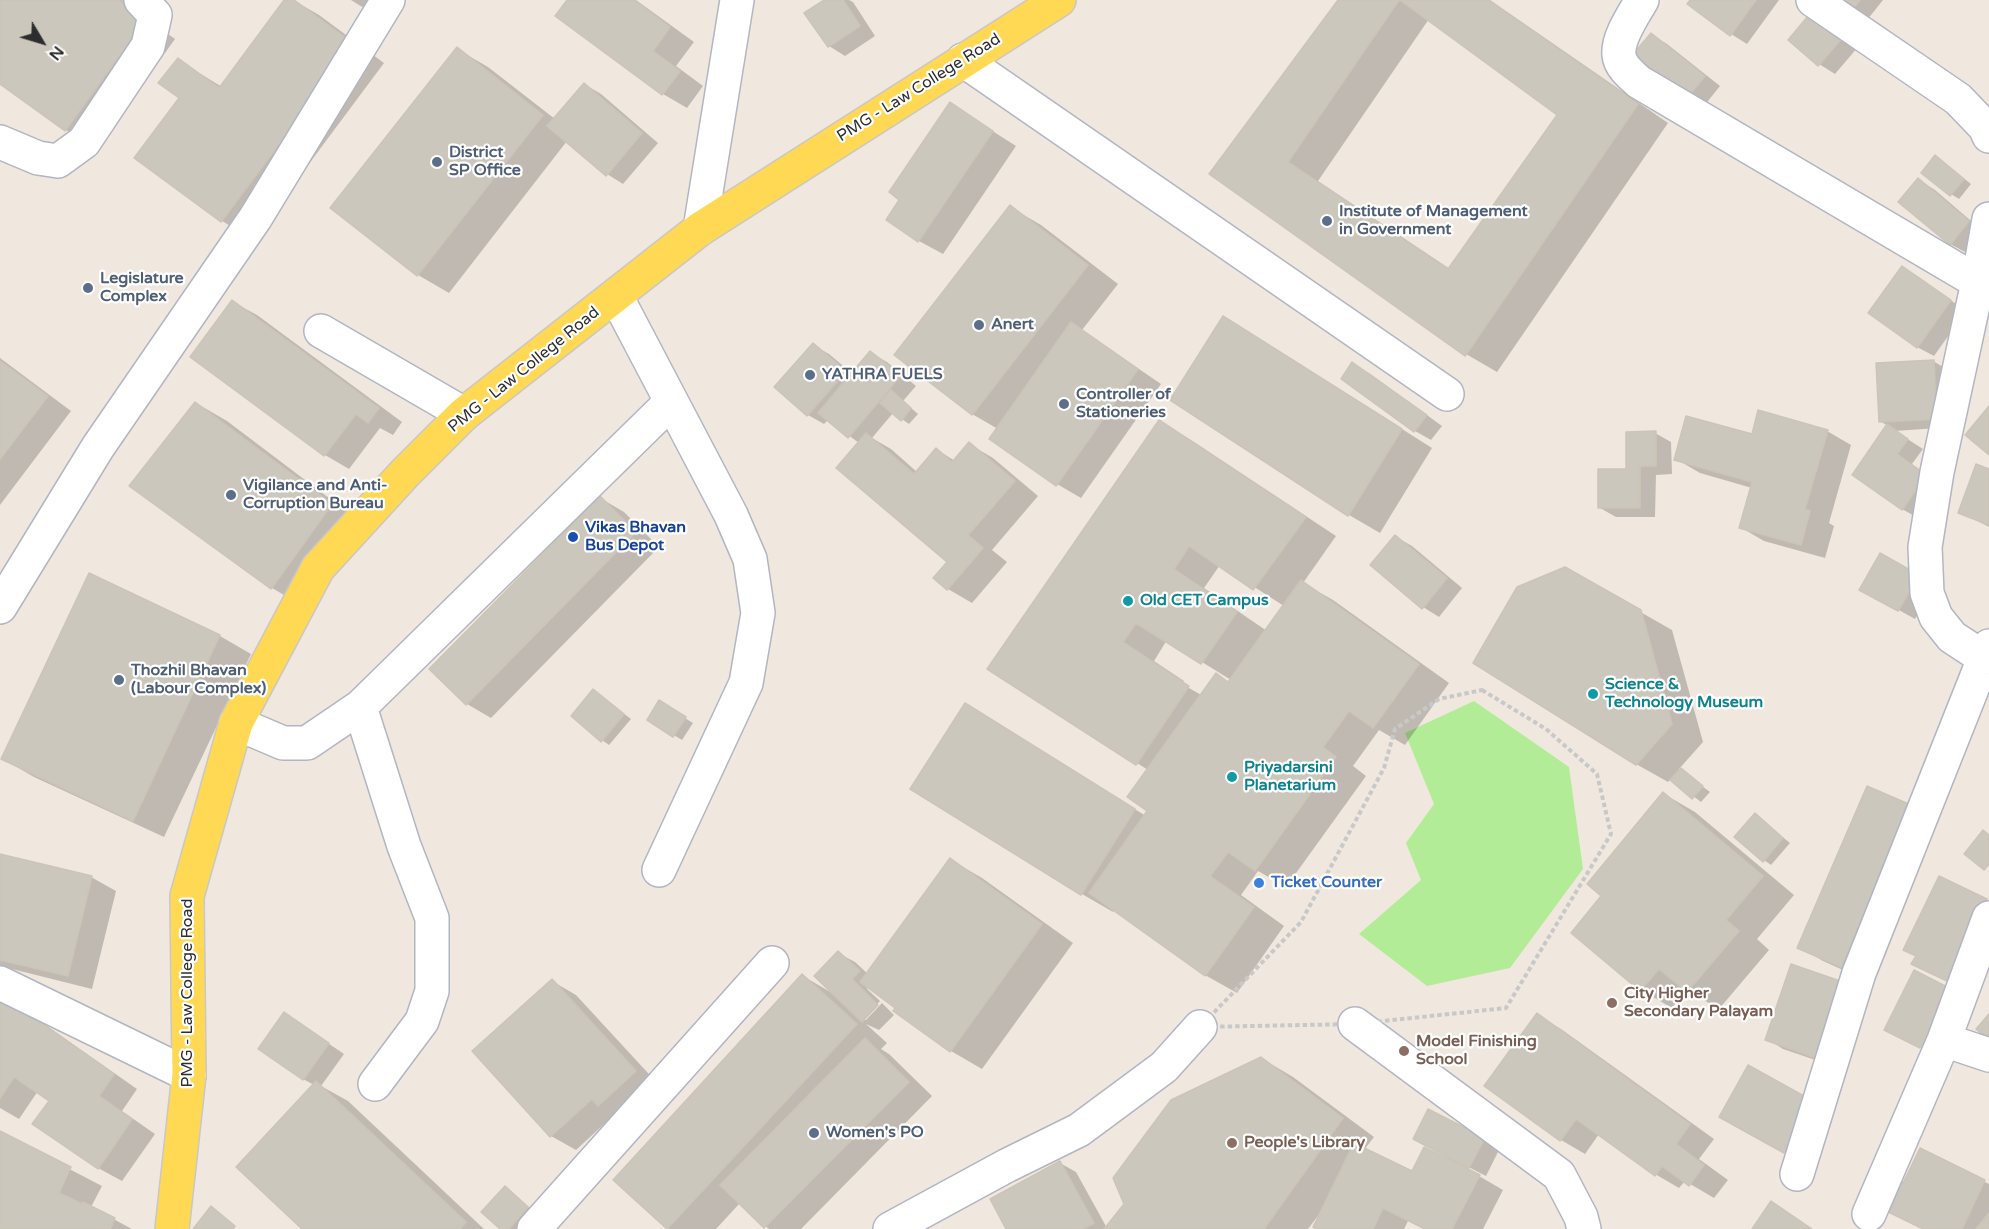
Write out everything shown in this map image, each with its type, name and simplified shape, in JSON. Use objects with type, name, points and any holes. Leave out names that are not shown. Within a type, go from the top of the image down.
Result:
[{"type":"main road","name":"PMG - Law College Road","points":[[172,1229],[189,1076],[187,896],[236,723],[318,568],[405,473],[464,414],[700,229],[1059,0]]},
{"type":"street","points":[[0,142],[38,158],[58,161],[84,142],[148,46],[154,15],[141,0]]},
{"type":"street","points":[[1,602],[98,447],[256,217],[388,0]]},
{"type":"street","points":[[700,229],[737,0]]},
{"type":"street","points":[[1642,0],[1629,21],[1619,55],[1626,70],[1639,82],[1978,282]]},
{"type":"street","points":[[1813,0],[1958,99],[1985,127],[1989,136]]},
{"type":"street","points":[[963,60],[1447,394]]},
{"type":"street","points":[[1797,1174],[1859,973],[1987,652],[1952,637],[1936,617],[1927,594],[1925,547],[1937,472],[1978,282],[1989,219]]},
{"type":"street","points":[[616,296],[731,515],[750,559],[758,613],[746,683],[659,870]]},
{"type":"street","points":[[321,331],[464,414]]},
{"type":"street","points":[[236,723],[283,743],[307,742],[360,707],[671,402]]},
{"type":"street","points":[[360,707],[404,846],[432,918],[432,991],[422,1021],[375,1084]]},
{"type":"street","points":[[1869,1214],[1944,1040],[1989,918]]},
{"type":"street","points":[[534,1229],[772,963]]},
{"type":"street","points":[[0,983],[189,1076]]},
{"type":"street","points":[[1355,1024],[1559,1175],[1581,1217],[1584,1229]]},
{"type":"street","points":[[890,1229],[1078,1130],[1164,1067],[1200,1027]]},
{"type":"street","points":[[1944,1040],[1989,1054]]},
{"type":"path","points":[[1482,690],[1546,729],[1597,774],[1611,834],[1506,1008],[1355,1024],[1200,1027],[1301,922],[1384,768],[1395,729],[1439,699],[1482,690]]},
{"type":"green space","points":[[1474,701],[1569,767],[1583,869],[1510,968],[1427,986],[1359,934],[1421,880],[1406,843],[1434,804],[1405,733]]},
{"type":"building","points":[[0,0],[118,0],[145,20],[65,131],[0,84]]},
{"type":"building","points":[[284,0],[294,0],[354,44],[221,222],[134,158],[179,98],[158,83],[178,58],[219,88]]},
{"type":"building","points":[[567,0],[634,0],[670,27],[653,51],[680,71],[662,95],[555,16]]},
{"type":"building","points":[[824,0],[843,0],[860,26],[828,47],[804,13]]},
{"type":"building","name":"Institute of Management in Government","points":[[1338,0],[1399,0],[1288,162],[1448,269],[1557,115],[1400,0],[1488,0],[1638,104],[1465,356],[1209,174]]},
{"type":"building","points":[[1690,0],[1756,0],[1730,36],[1687,4]]},
{"type":"building","points":[[1824,0],[1860,0],[1846,17]]},
{"type":"building","points":[[1813,10],[1843,37],[1818,66],[1788,40]]},
{"type":"building","points":[[1651,33],[1705,76],[1687,98],[1633,54]]},
{"type":"building","name":"District SP Office","points":[[457,47],[543,115],[417,276],[330,208]]},
{"type":"building","points":[[584,83],[642,133],[606,176],[547,126]]},
{"type":"building","points":[[950,102],[993,131],[918,242],[886,220],[899,200],[889,192]]},
{"type":"building","points":[[1935,155],[1964,179],[1950,196],[1921,173]]},
{"type":"building","points":[[1918,178],[1969,221],[1950,245],[1898,202]]},
{"type":"building","name":"Anert","points":[[1010,205],[1088,265],[972,415],[894,355]]},
{"type":"building","points":[[1902,266],[1951,300],[1917,348],[1868,313]]},
{"type":"building","points":[[232,300],[379,408],[368,423],[356,414],[324,456],[190,357]]},
{"type":"building","points":[[1223,316],[1402,429],[1348,516],[1170,400]]},
{"type":"building","name":"Controller of Stationeries","points":[[1071,322],[1138,369],[1056,486],[989,439]]},
{"type":"building","points":[[813,343],[846,371],[807,416],[774,387]]},
{"type":"building","points":[[870,351],[901,375],[848,438],[818,413]]},
{"type":"building","points":[[1934,360],[1936,419],[1879,422],[1876,363]]},
{"type":"building","points":[[0,361],[48,396],[0,459]]},
{"type":"building","points":[[1352,362],[1427,415],[1414,432],[1341,379]]},
{"type":"building","points":[[891,390],[911,408],[901,421],[880,403]]},
{"type":"building","name":"Vigilance and Anti- Corruption Bureau","points":[[195,402],[332,504],[271,589],[129,486]]},
{"type":"building","points":[[1989,406],[1989,455],[1965,435]]},
{"type":"building","points":[[1758,410],[1828,430],[1805,509],[1810,511],[1801,545],[1739,528],[1752,482],[1674,460],[1686,416],[1752,434]]},
{"type":"building","name":"Old CET Campus","points":[[1159,420],[1306,517],[1253,590],[1189,546],[1174,569],[1237,612],[1201,664],[1136,623],[1123,642],[1189,686],[1136,765],[987,669]]},
{"type":"building","points":[[1887,424],[1908,439],[1897,454],[1926,475],[1902,510],[1852,475]]},
{"type":"building","points":[[1656,431],[1656,466],[1640,466],[1640,508],[1598,508],[1598,469],[1626,469],[1626,432]]},
{"type":"building","points":[[866,433],[914,474],[936,448],[952,462],[969,442],[1015,481],[968,535],[983,548],[947,590],[933,578],[947,562],[836,468]]},
{"type":"building","points":[[1976,464],[1989,469],[1989,525],[1958,513]]},
{"type":"building","points":[[600,496],[636,532],[466,705],[429,669]]},
{"type":"building","points":[[1395,535],[1447,578],[1422,609],[1370,565]]},
{"type":"building","points":[[1880,553],[1919,575],[1898,611],[1859,590]]},
{"type":"building","name":"Science & Technology Museum","points":[[1565,567],[1641,610],[1672,724],[1636,765],[1473,663],[1517,587]]},
{"type":"building","name":"Thozhil Bhavan (Labour Complex)","points":[[89,573],[220,635],[133,821],[1,759]]},
{"type":"building","name":"Priyadarsini Planetarium","points":[[1301,580],[1419,664],[1373,728],[1349,711],[1323,747],[1336,757],[1255,871],[1228,852],[1210,876],[1254,907],[1205,976],[1089,893],[1147,811],[1127,797],[1216,673],[1228,682]]},
{"type":"building","points":[[593,689],[624,714],[601,742],[571,716]]},
{"type":"building","points":[[659,700],[686,717],[673,737],[647,720]]},
{"type":"building","points":[[965,703],[1135,809],[1081,895],[910,789]]},
{"type":"building","points":[[1681,768],[1703,786],[1692,799],[1670,780]]},
{"type":"building","points":[[1867,786],[1911,805],[1841,967],[1797,948]]},
{"type":"building","points":[[1663,792],[1763,876],[1726,920],[1739,931],[1687,992],[1659,969],[1640,991],[1571,933],[1601,896],[1587,884]]},
{"type":"building","points":[[1755,813],[1783,838],[1763,862],[1734,837]]},
{"type":"building","points":[[1983,830],[1989,835],[1989,864],[1984,870],[1964,854]]},
{"type":"building","points":[[0,854],[92,876],[68,976],[0,960]]},
{"type":"building","points":[[950,858],[1042,924],[950,1052],[893,1011],[895,1008],[860,982]]},
{"type":"building","points":[[1939,876],[1987,899],[1947,981],[1911,964],[1916,956],[1903,950]]},
{"type":"building","points":[[838,951],[860,971],[852,979],[878,1005],[862,1022],[814,976]]},
{"type":"building","points":[[1791,964],[1843,982],[1816,1058],[1765,1040]]},
{"type":"building","points":[[1914,970],[1951,989],[1920,1048],[1884,1030]]},
{"type":"building","points":[[802,974],[857,1024],[667,1229],[613,1180]]},
{"type":"building","points":[[552,979],[636,1071],[598,1106],[592,1099],[550,1137],[472,1051]]},
{"type":"building","points":[[0,994],[114,1074],[99,1096],[132,1119],[98,1169],[32,1124],[49,1101],[14,1077],[0,1098]]},
{"type":"building","points":[[284,1012],[329,1043],[303,1080],[258,1049]]},
{"type":"building","points":[[1537,1013],[1690,1124],[1676,1144],[1704,1165],[1689,1186],[1662,1166],[1655,1176],[1576,1119],[1560,1141],[1484,1086]]},
{"type":"building","points":[[1989,1014],[1989,1040],[1976,1029]]},
{"type":"building","name":"Women's PO","points":[[865,1038],[909,1082],[764,1228],[720,1185]]},
{"type":"building","name":"People's Library","points":[[1261,1057],[1343,1118],[1264,1229],[1104,1229],[1124,1204],[1113,1178],[1171,1100]]},
{"type":"building","points":[[1748,1065],[1813,1101],[1784,1153],[1719,1117]]},
{"type":"building","points":[[316,1081],[466,1222],[460,1229],[302,1229],[236,1167]]},
{"type":"building","points":[[1428,1109],[1485,1138],[1469,1168],[1413,1139]]},
{"type":"building","points":[[0,1131],[71,1167],[59,1193],[115,1218],[110,1229],[0,1229]]},
{"type":"building","points":[[1354,1143],[1412,1171],[1424,1147],[1480,1175],[1452,1229],[1425,1229],[1383,1208],[1373,1229],[1317,1229],[1313,1227]]},
{"type":"building","points":[[1920,1148],[1985,1180],[1962,1229],[1923,1229],[1878,1207],[1893,1178],[1903,1183]]},
{"type":"building","points":[[1060,1161],[1094,1223],[1082,1229],[1006,1229],[990,1199]]},
{"type":"building","points":[[505,1186],[528,1207],[509,1229],[500,1229],[481,1212]]},
{"type":"building","points":[[1771,1201],[1812,1229],[1752,1229]]},
{"type":"building","points":[[211,1206],[235,1226],[233,1229],[193,1229]]},
{"type":"building","points":[[1989,1213],[1989,1229],[1976,1229]]},
{"type":"place","name":"District SP Office","points":[[437,162]]},
{"type":"place","name":"Institute of Management in Government","points":[[1327,221]]},
{"type":"place","name":"Legislature Complex","points":[[88,288]]},
{"type":"place","name":"Anert","points":[[979,325]]},
{"type":"place","name":"YATHRA FUELS","points":[[810,375]]},
{"type":"place","name":"Controller of Stationeries","points":[[1064,404]]},
{"type":"place","name":"Vigilance and Anti- Corruption Bureau","points":[[231,495]]},
{"type":"place","name":"Vikas Bhavan Bus Depot","points":[[573,537]]},
{"type":"place","name":"Old CET Campus","points":[[1128,601]]},
{"type":"place","name":"Thozhil Bhavan (Labour Complex)","points":[[119,680]]},
{"type":"place","name":"Science & Technology Museum","points":[[1593,694]]},
{"type":"place","name":"Priyadarsini Planetarium","points":[[1232,777]]},
{"type":"place","name":"Ticket Counter","points":[[1259,883]]},
{"type":"place","name":"City Higher Secondary Palayam","points":[[1612,1003]]},
{"type":"place","name":"Model Finishing School","points":[[1404,1051]]},
{"type":"place","name":"Women's PO","points":[[814,1133]]},
{"type":"place","name":"People's Library","points":[[1232,1143]]}]
